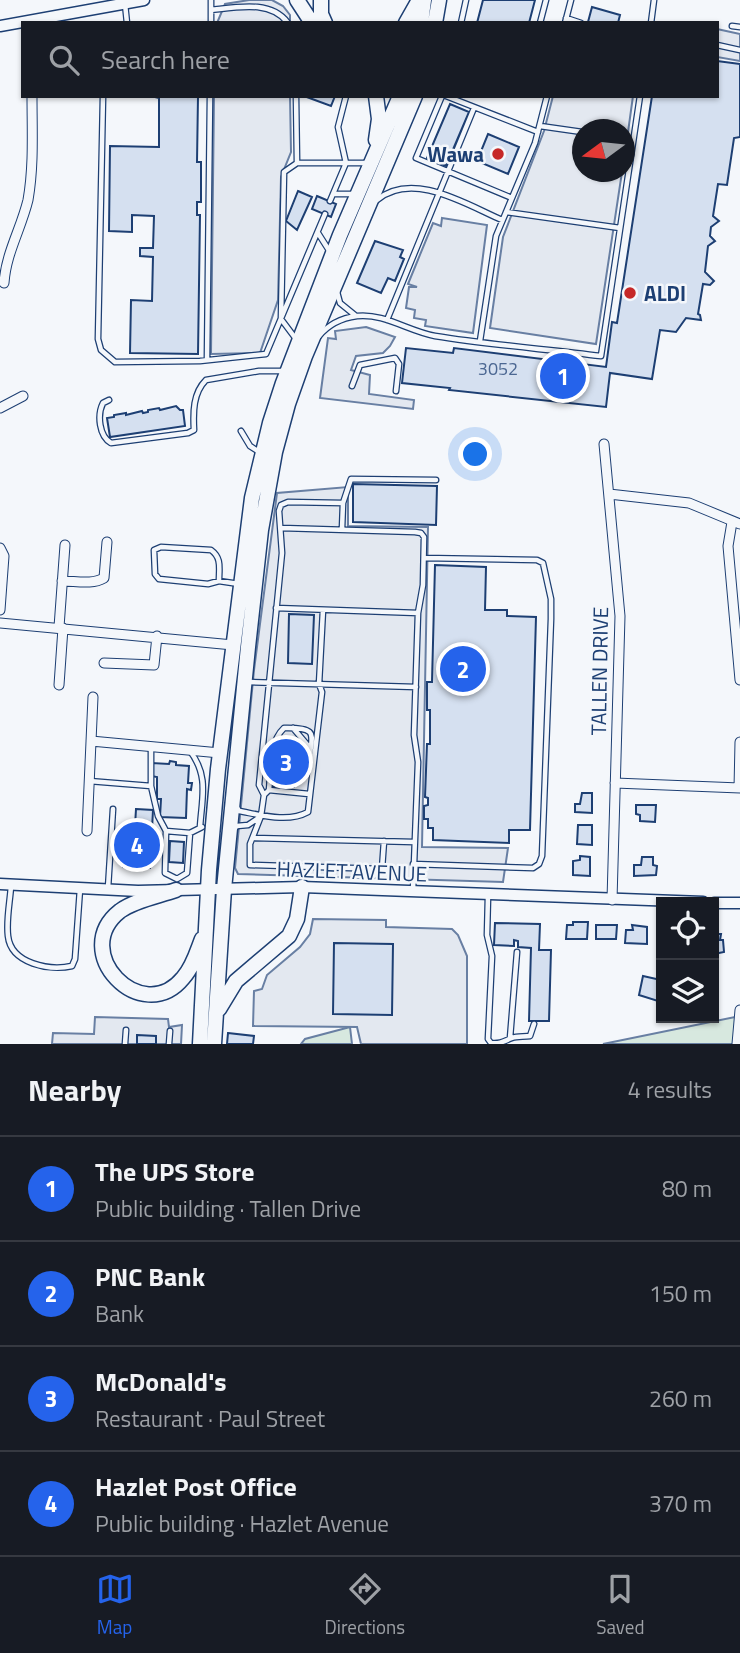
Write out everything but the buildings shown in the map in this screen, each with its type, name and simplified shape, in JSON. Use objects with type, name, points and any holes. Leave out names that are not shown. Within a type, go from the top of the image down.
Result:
[{"type":"highway","points":[[297,0],[311,21]]},
{"type":"highway","points":[[321,0],[324,21]]},
{"type":"highway","points":[[406,21],[419,0]]},
{"type":"highway","points":[[424,0],[432,21]]},
{"type":"highway","points":[[432,21],[439,0]]},
{"type":"highway","points":[[371,162],[379,119],[376,98]]},
{"type":"highway","points":[[214,1044],[224,889],[257,554],[275,452],[303,347],[333,256],[399,98]]},
{"type":"highway","points":[[200,1044],[208,889],[206,827],[210,781],[219,753],[252,498],[262,454],[288,370],[337,282],[414,98]]},
{"type":"highway","points":[[177,885],[128,906],[113,918],[105,932],[103,949],[107,968],[121,984],[136,992],[153,993],[169,989],[180,982],[190,967],[205,931]]},
{"type":"highway","points":[[217,1014],[236,981],[289,936],[298,919],[302,887]]},
{"type":"street","points":[[33,21],[98,4],[144,0]]},
{"type":"street","points":[[0,26],[21,23]]},
{"type":"street","points":[[4,284],[9,250],[19,230],[28,199],[32,98]]},
{"type":"street","points":[[0,408],[23,396]]},
{"type":"street","name":"TALLEN DRIVE","points":[[604,444],[620,616],[612,900]]},
{"type":"street","points":[[609,494],[689,503],[736,523],[728,546],[740,680]]},
{"type":"street","points":[[62,581],[102,580],[107,542]]},
{"type":"street","points":[[59,685],[65,545]]},
{"type":"street","points":[[0,548],[4,556],[0,610]]},
{"type":"street","points":[[0,623],[233,645]]},
{"type":"street","points":[[104,663],[154,665],[157,636]]},
{"type":"street","points":[[87,831],[93,697]]},
{"type":"street","points":[[91,741],[219,753]]},
{"type":"street","points":[[615,783],[739,788],[740,742]]},
{"type":"street","name":"HAZLET AVENUE","points":[[6,885],[107,890],[177,885],[208,889],[302,887],[656,901]]},
{"type":"street","points":[[719,902],[740,903]]},
{"type":"street","points":[[737,1044],[740,1010]]},
{"type":"lane","points":[[211,0],[211,21]]},
{"type":"lane","points":[[462,21],[467,0]]},
{"type":"lane","points":[[541,21],[546,0]]},
{"type":"lane","points":[[565,21],[571,0]]},
{"type":"lane","points":[[651,21],[654,0]]},
{"type":"lane","points":[[125,3],[127,21]]},
{"type":"lane","points":[[211,10],[267,5],[282,13],[287,21]]},
{"type":"lane","points":[[732,26],[740,27]]},
{"type":"lane","points":[[719,46],[740,50]]},
{"type":"lane","points":[[103,98],[98,339],[101,350],[115,362],[125,364],[207,360],[266,354],[325,214]]},
{"type":"lane","points":[[207,360],[210,98]]},
{"type":"lane","points":[[296,98],[297,163]]},
{"type":"lane","points":[[330,201],[346,163],[338,127],[345,98]]},
{"type":"lane","points":[[443,98],[416,158],[512,198]]},
{"type":"lane","points":[[449,98],[539,129],[572,131]]},
{"type":"lane","points":[[480,341],[495,238],[539,129],[547,98]]},
{"type":"lane","points":[[635,127],[640,98]]},
{"type":"lane","points":[[387,320],[474,108]]},
{"type":"lane","points":[[371,162],[297,163],[284,172],[281,319],[303,347],[330,326],[357,316],[387,320],[427,334],[601,356],[627,182]]},
{"type":"lane","points":[[367,212],[379,198],[389,193],[422,189],[439,193],[502,220]]},
{"type":"lane","points":[[333,194],[357,194]]},
{"type":"lane","points":[[506,212],[620,228]]},
{"type":"lane","points":[[317,232],[333,256]]},
{"type":"lane","points":[[337,282],[340,303],[357,316]]},
{"type":"lane","points":[[352,386],[360,365],[395,358],[399,364],[396,391]]},
{"type":"lane","points":[[109,400],[103,403],[99,413],[102,434],[111,443],[188,433],[194,430],[194,406],[200,387],[206,380],[259,371],[288,370]]},
{"type":"lane","points":[[240,431],[250,446],[262,454]]},
{"type":"lane","points":[[342,529],[343,503],[351,479],[436,480]]},
{"type":"lane","points":[[343,503],[288,502],[281,505],[279,511],[282,553],[258,785],[264,795],[261,816],[250,844],[250,864],[382,869],[384,841]]},
{"type":"lane","points":[[281,528],[421,533],[424,537],[418,613],[414,735],[418,762],[412,892]]},
{"type":"lane","points":[[219,581],[220,561],[211,550],[161,547],[154,550],[155,574],[159,579],[240,584]]},
{"type":"lane","points":[[413,864],[533,868],[542,856],[551,599],[543,563],[537,560],[424,558]]},
{"type":"lane","points":[[276,608],[418,613]]},
{"type":"lane","points":[[232,799],[239,811],[261,816],[299,817],[308,812],[322,692],[319,684],[323,610]]},
{"type":"lane","points":[[244,682],[416,687]]},
{"type":"lane","points":[[264,795],[270,790],[277,734],[284,727],[303,727],[310,730],[312,774]]},
{"type":"lane","points":[[293,727],[311,748]]},
{"type":"lane","points":[[151,747],[151,786],[158,816],[166,831],[165,873],[177,885],[187,873],[190,833]]},
{"type":"lane","points":[[190,750],[210,781]]},
{"type":"lane","points":[[89,781],[151,786]]},
{"type":"lane","points":[[270,790],[309,794]]},
{"type":"lane","points":[[107,890],[113,809]]},
{"type":"lane","points":[[229,835],[237,826],[248,825],[261,816]]},
{"type":"lane","points":[[166,831],[190,833],[206,827]]},
{"type":"lane","points":[[254,838],[414,842]]},
{"type":"lane","points":[[6,885],[8,938],[12,948],[36,966],[61,968],[72,965],[75,959],[80,889]]},
{"type":"lane","points":[[488,895],[486,935],[492,956],[488,1039],[491,1043],[498,1044],[530,1036],[534,1024]]},
{"type":"lane","points":[[510,1039],[517,952]]},
{"type":"lane","points":[[125,1044],[127,1030]]},
{"type":"lane","points":[[169,1044],[170,1031]]},
{"type":"shaded area","points":[[272,0],[283,6],[290,15],[290,21],[218,21],[225,4]]},
{"type":"shaded area","points":[[719,29],[740,34],[740,61],[719,57]]},
{"type":"shaded area","points":[[214,98],[290,98],[291,152],[281,177],[278,300],[260,353],[211,354]]},
{"type":"shaded area","points":[[552,98],[633,98],[630,119],[572,119],[572,182],[620,182],[596,344],[490,328],[503,237],[544,131]]},
{"type":"shaded area","points":[[442,218],[487,225],[473,333],[425,326],[426,320],[414,318],[415,310],[406,308],[409,287],[417,287],[408,284],[433,223],[441,226]]},
{"type":"shaded area","points":[[366,327],[395,337],[383,353],[356,356],[351,370],[370,375],[369,394],[414,400],[413,409],[320,398],[328,338],[336,339],[335,331]]},
{"type":"shaded area","points":[[348,487],[348,526],[428,527],[422,847],[508,848],[503,882],[238,874],[235,868],[254,670],[277,493]]},
{"type":"shaded area","points":[[313,919],[386,920],[386,927],[452,929],[458,935],[467,956],[467,1044],[361,1044],[357,1027],[253,1026],[254,991],[262,989],[267,975],[300,947],[310,934]]},
{"type":"shaded area","points":[[740,1016],[740,1044],[603,1044],[706,1023],[719,1023],[719,1020]]},
{"type":"shaded area","points":[[95,1017],[168,1019],[169,1027],[182,1025],[181,1044],[52,1044],[53,1033],[94,1034]]},
{"type":"shaded area","points":[[350,1027],[352,1044],[301,1044],[305,1039]]},
{"type":"place","name":"Wawa","points":[[498,154]]},
{"type":"place","name":"ALDI","points":[[630,293]]},
{"type":"place","name":"The UPS Store","points":[[563,376]]},
{"type":"place","name":"PNC Bank","points":[[463,669]]},
{"type":"place","name":"McDonald's","points":[[286,762]]},
{"type":"place","name":"Hazlet Post Office","points":[[137,845]]}]
